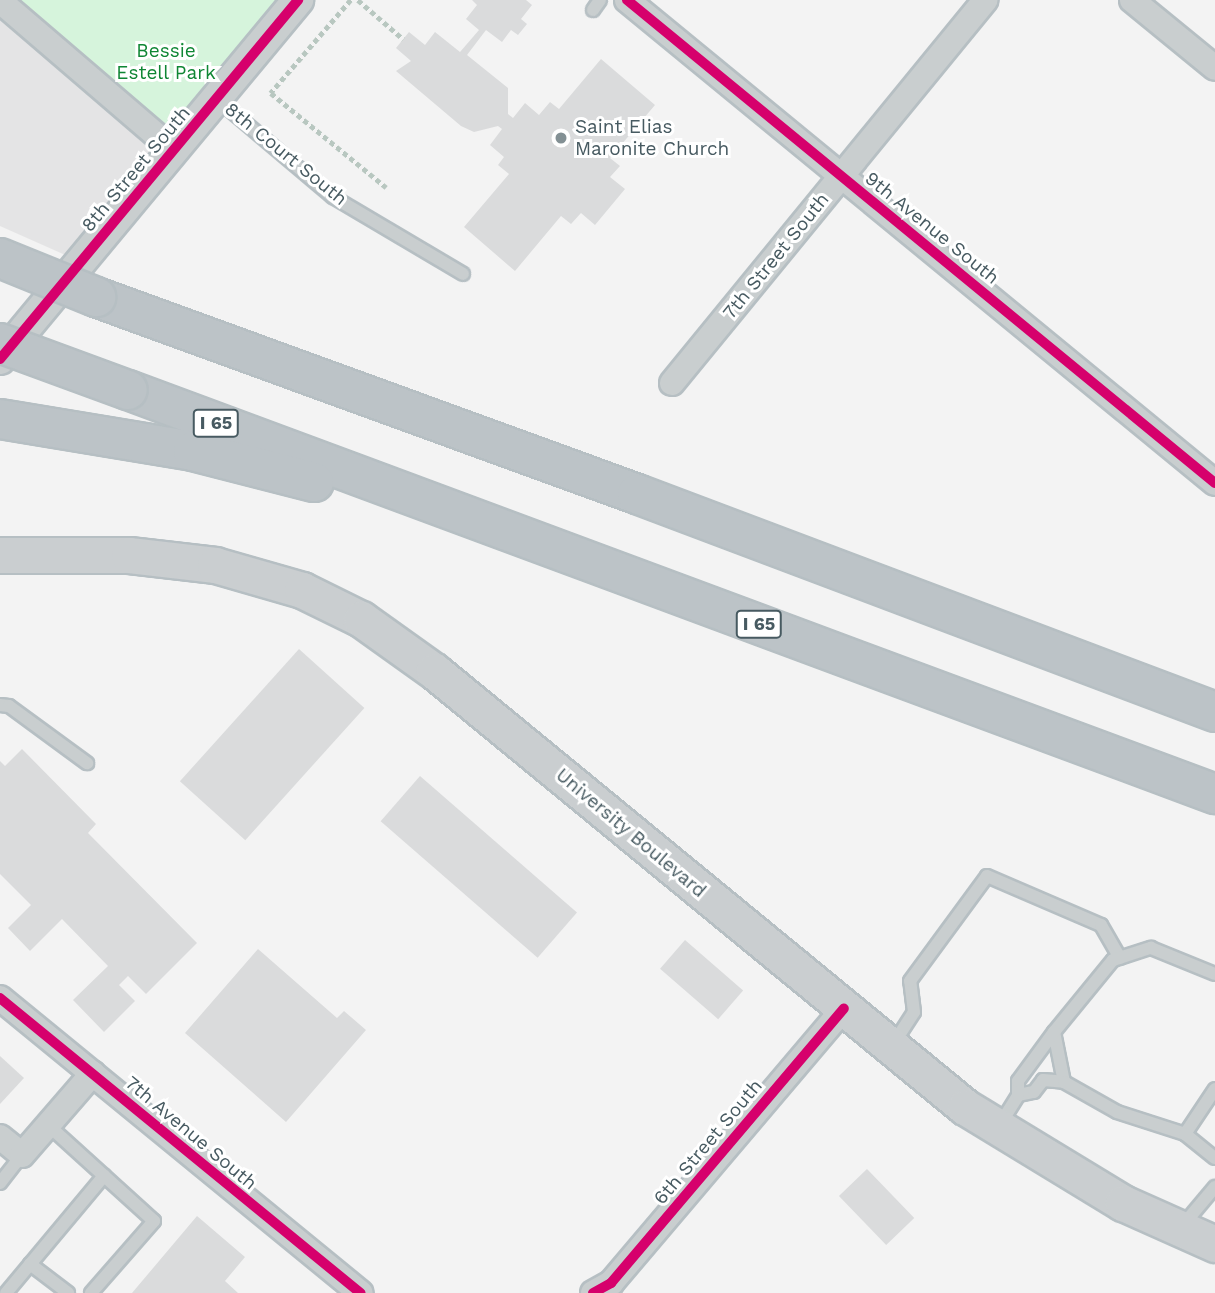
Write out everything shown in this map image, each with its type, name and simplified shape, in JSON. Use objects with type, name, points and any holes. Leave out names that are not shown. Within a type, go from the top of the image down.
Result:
[{"type":"highway","points":[[0,258],[96,297],[1215,712]]},
{"type":"highway","points":[[0,271],[96,297]]},
{"type":"highway","name":"I 65","points":[[0,343],[1215,794]]},
{"type":"highway","points":[[0,419],[192,451],[523,536]]},
{"type":"main road","name":"University Boulevard","points":[[0,555],[129,555],[204,564],[281,583],[341,608],[434,671],[965,1107],[1124,1203],[1215,1244]]},
{"type":"street","name":"8th Street South","points":[[0,359],[298,0]]},
{"type":"street","name":"9th Avenue South","points":[[627,0],[1215,483]]},
{"type":"street","name":"7th Street South","points":[[672,383],[986,0]]},
{"type":"street","points":[[1132,0],[1215,68]]},
{"type":"street","points":[[0,1],[174,150]]},
{"type":"street","name":"7th Avenue South","points":[[0,998],[360,1293]]},
{"type":"street","name":"6th Street South","points":[[593,1293],[611,1283],[844,1008]]},
{"type":"street","points":[[0,1137],[22,1154],[93,1073]]},
{"type":"lane","name":"8th Court South","points":[[217,99],[332,197],[463,274]]},
{"type":"lane","points":[[0,705],[9,706],[87,763]]},
{"type":"lane","points":[[891,1047],[914,1012],[910,981],[987,876],[1101,925],[1120,958]]},
{"type":"lane","points":[[999,1127],[1018,1096],[1018,1081],[1054,1031],[1113,960],[1151,948],[1215,974]]},
{"type":"lane","points":[[1054,1031],[1064,1082]]},
{"type":"lane","points":[[1018,1096],[1034,1092],[1043,1080],[1064,1082],[1117,1112],[1185,1134],[1215,1158]]},
{"type":"lane","points":[[1185,1134],[1215,1089]]},
{"type":"lane","points":[[48,1125],[153,1221],[91,1293]]},
{"type":"lane","points":[[0,1183],[22,1154]]},
{"type":"lane","points":[[6,1293],[104,1176]]},
{"type":"lane","points":[[1181,1228],[1215,1187]]},
{"type":"lane","points":[[30,1264],[68,1293]]},
{"type":"path","points":[[351,0],[271,93],[386,187]]},
{"type":"path","points":[[358,0],[403,39]]},
{"type":"shaded area","points":[[0,1],[174,150],[81,262],[0,226]]},
{"type":"green space","name":"Bessie Estell Park","points":[[0,0],[298,0],[174,150]]},
{"type":"building","name":"Saint Elias Maronite Church","points":[[472,0],[526,0],[532,5],[521,19],[527,24],[518,35],[511,30],[502,42],[486,30],[467,55],[508,88],[508,114],[513,118],[525,103],[539,115],[550,102],[559,109],[601,59],[655,105],[610,158],[620,166],[610,177],[625,189],[595,225],[581,213],[571,224],[561,216],[515,271],[464,227],[509,174],[498,165],[504,157],[490,145],[502,129],[498,126],[474,132],[461,126],[396,71],[411,61],[396,48],[409,32],[425,45],[435,32],[460,52],[479,30],[466,19],[477,5]]},
{"type":"building","points":[[299,649],[364,708],[245,840],[180,781]]},
{"type":"building","points":[[22,749],[96,824],[88,833],[197,943],[146,994],[128,976],[119,985],[135,1001],[104,1032],[73,1000],[108,966],[62,919],[30,951],[8,928],[31,905],[0,874],[0,761],[5,766]]},
{"type":"building","points":[[420,776],[577,912],[538,958],[381,821]]},
{"type":"building","points":[[685,940],[743,991],[718,1019],[660,969]]},
{"type":"building","points":[[258,949],[337,1018],[344,1011],[366,1030],[286,1122],[185,1033]]},
{"type":"building","points":[[0,1056],[24,1078],[0,1104]]},
{"type":"building","points":[[867,1169],[914,1218],[886,1245],[839,1196]]},
{"type":"building","points":[[197,1216],[245,1257],[225,1281],[238,1293],[132,1293]]},
{"type":"cycle path","points":[[0,359],[298,0]]},
{"type":"cycle path","points":[[627,0],[1215,483]]},
{"type":"cycle path","points":[[0,998],[361,1293]]},
{"type":"cycle path","points":[[593,1293],[611,1283],[844,1008]]},
{"type":"place","name":"Saint Elias Maronite Church","points":[[561,138]]}]
